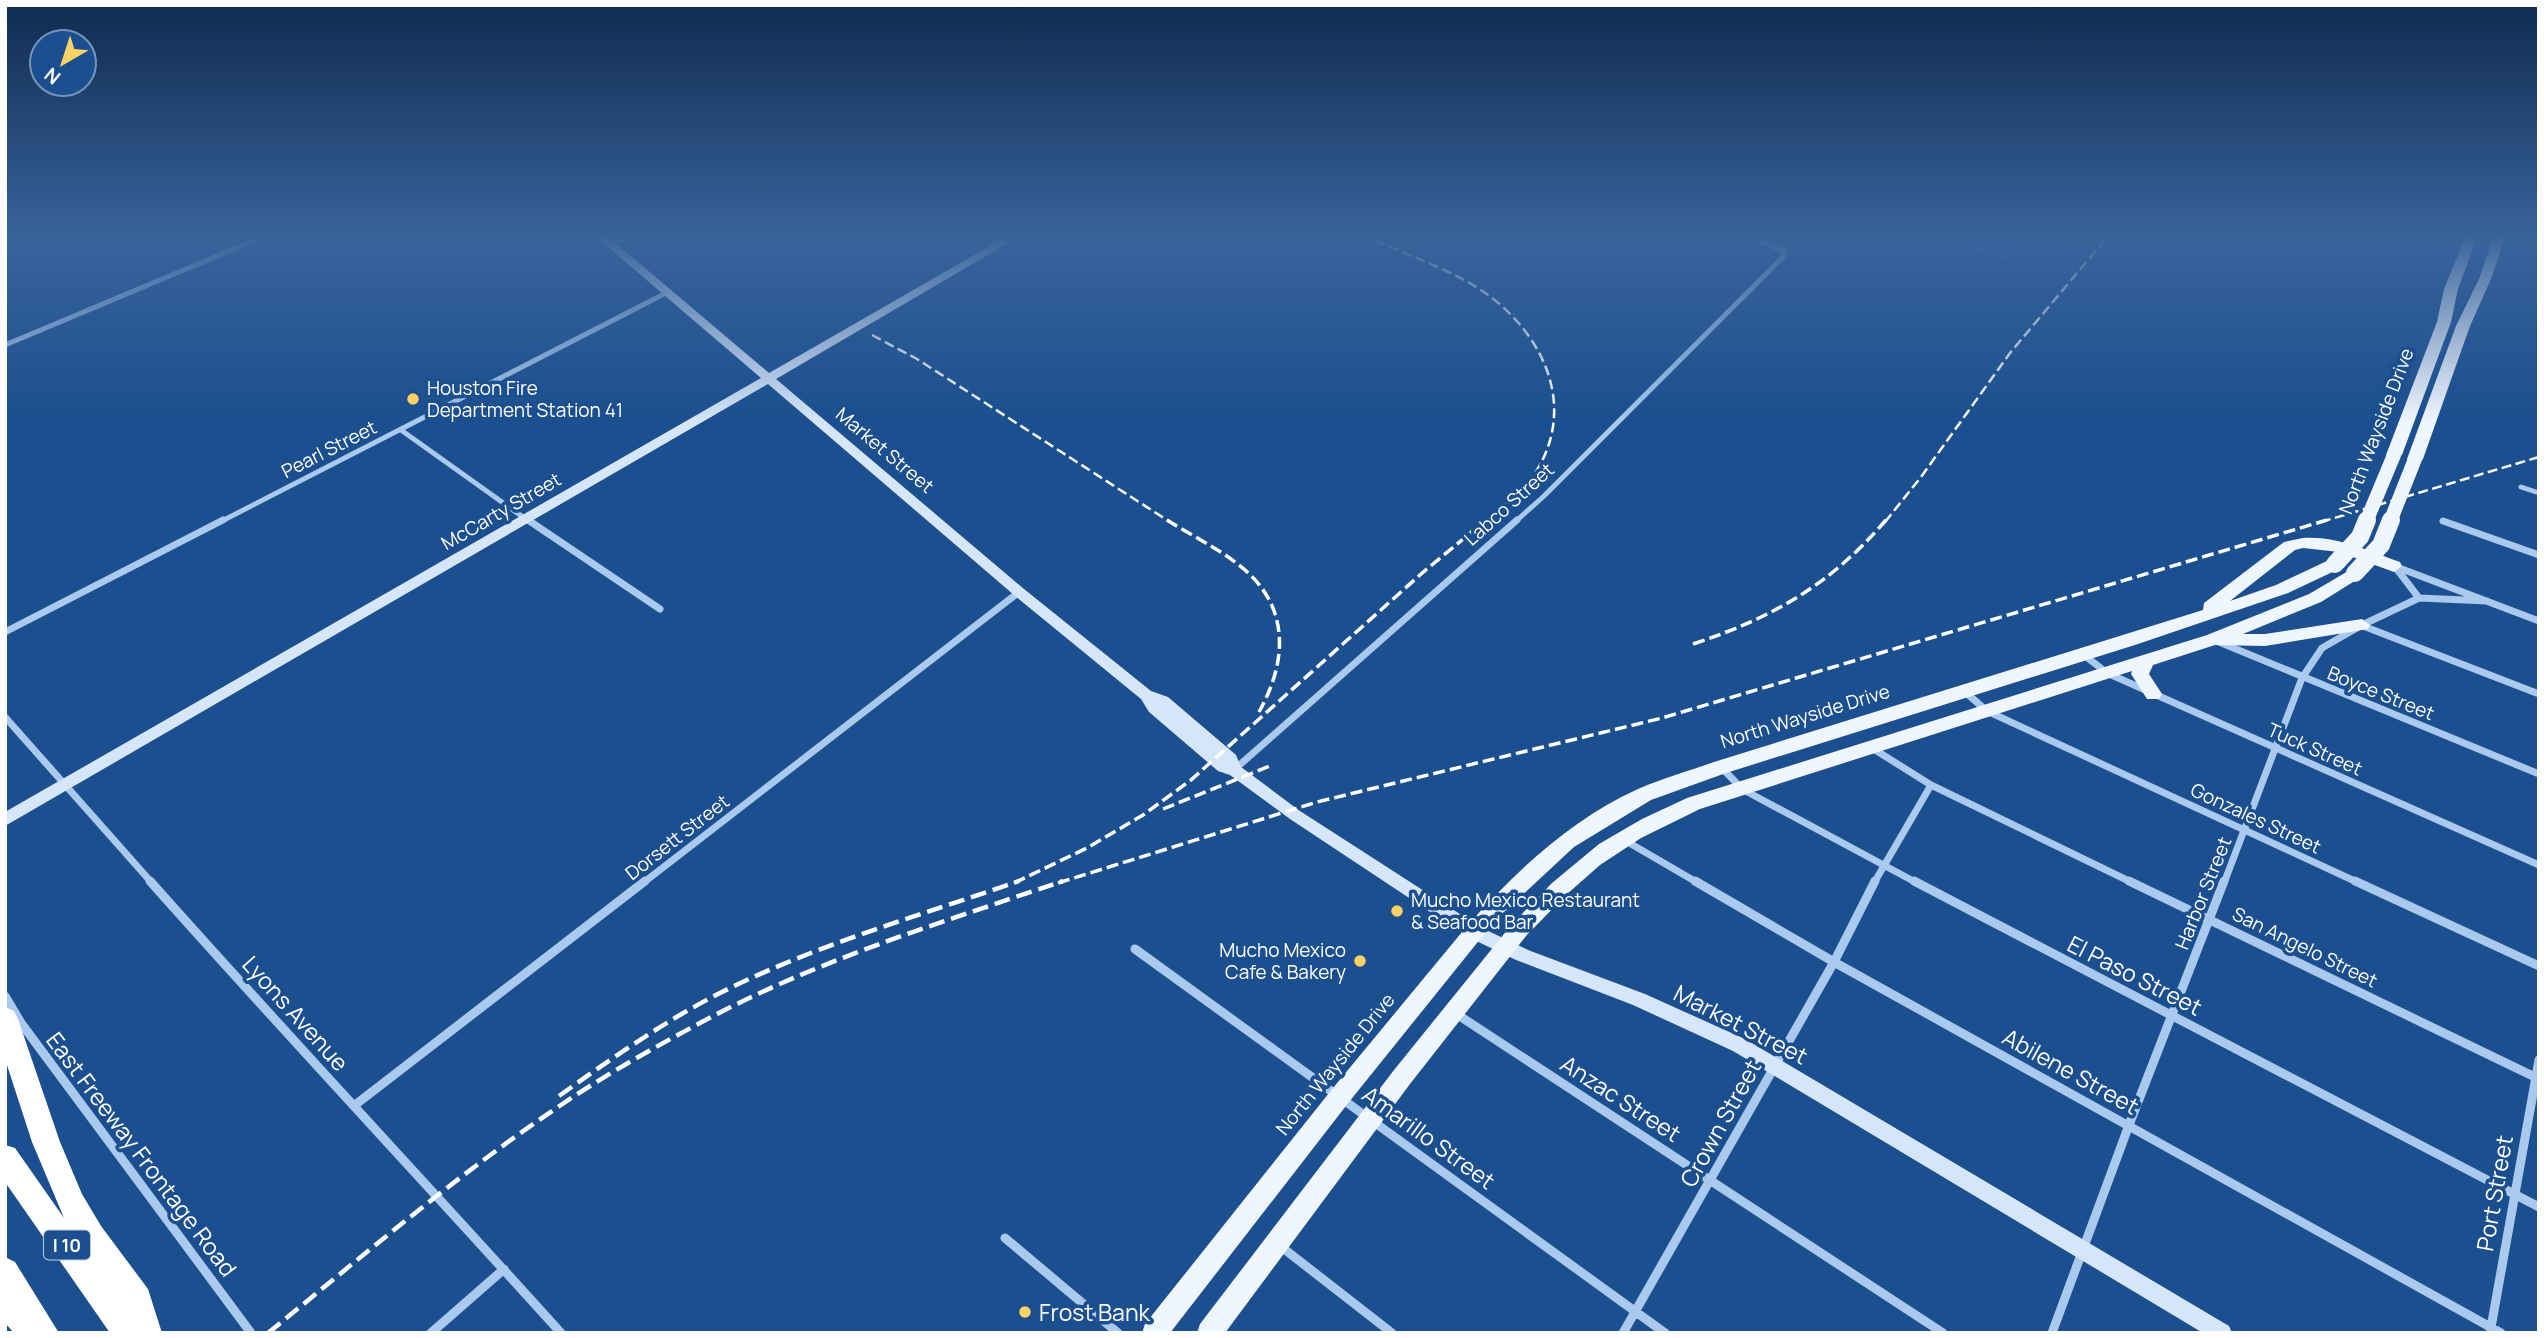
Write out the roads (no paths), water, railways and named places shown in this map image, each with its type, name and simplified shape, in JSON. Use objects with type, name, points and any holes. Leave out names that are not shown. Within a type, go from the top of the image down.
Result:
[{"type":"highway","points":[[5,1019],[46,1142],[72,1204],[91,1236],[137,1300],[147,1333]]},
{"type":"highway","name":"I 10","points":[[5,1158],[128,1333]]},
{"type":"highway","points":[[5,1272],[44,1333]]},
{"type":"highway","points":[[5,1301],[34,1333]]},
{"type":"main road","name":"Market Street","points":[[671,297],[1019,592],[1146,695],[1154,708],[1223,767],[1235,770],[1295,815],[1504,949],[1699,1025],[1774,1066],[2222,1333]]},
{"type":"main road","name":"McCarty Street","points":[[5,820],[910,297]]},
{"type":"main road","name":"North Wayside Drive","points":[[1154,1333],[1341,1095],[1474,932],[1497,906],[1567,841],[1599,819],[1644,795],[1721,767],[2083,655],[2282,589],[2335,564],[2360,537],[2369,519],[2450,297]]},
{"type":"main road","points":[[1209,1333],[1370,1118],[1538,908],[1582,868],[1624,839],[1694,803],[2213,639],[2315,598],[2356,573],[2381,545],[2392,523],[2476,297]]},
{"type":"main road","points":[[2200,616],[2290,546],[2304,541],[2331,544],[2394,566]]},
{"type":"main road","points":[[2213,639],[2265,640],[2362,625]]},
{"type":"main road","points":[[2146,659],[2140,674],[2153,694]]},
{"type":"street","points":[[5,345],[119,297]]},
{"type":"street","name":"Pearl Street","points":[[5,632],[657,297]]},
{"type":"street","name":"Labco Street","points":[[1235,770],[1544,496],[1743,297]]},
{"type":"street","points":[[401,430],[526,519],[660,609]]},
{"type":"street","points":[[2521,486],[2539,493]]},
{"type":"street","points":[[2444,521],[2539,555]]},
{"type":"street","points":[[2394,566],[2419,598],[2487,601]]},
{"type":"street","points":[[2394,566],[2539,621]]},
{"type":"street","name":"Dorsett Street","points":[[355,1105],[1019,592]]},
{"type":"street","name":"Harbor Street","points":[[2052,1333],[2129,1125],[2209,917],[2246,830],[2302,678],[2322,649],[2362,625],[2419,598]]},
{"type":"street","points":[[2362,625],[2539,694]]},
{"type":"street","name":"Boyce Street","points":[[2213,639],[2539,774]]},
{"type":"street","name":"Tuck Street","points":[[2083,655],[2106,673],[2539,865]]},
{"type":"street","name":"Gonzales Street","points":[[1965,692],[1987,711],[2539,966]]},
{"type":"street","name":"Lyons Avenue","points":[[5,717],[188,920],[270,1016],[355,1105],[561,1333]]},
{"type":"street","name":"San Angelo Street","points":[[1872,748],[1931,785],[2209,917],[2537,1078]]},
{"type":"street","name":"El Paso Street","points":[[1721,767],[1742,789],[1883,865],[2539,1207]]},
{"type":"street","name":"Crown Street","points":[[1623,1333],[1834,961],[1883,865],[1931,785]]},
{"type":"street","name":"Abilene Street","points":[[1624,839],[1834,961],[2491,1330],[2501,1333]]},
{"type":"street","name":"Amarillo Street","points":[[1135,948],[1341,1095],[1665,1333]]},
{"type":"street","name":"East Freeway Frontage Road","points":[[5,996],[21,1023],[251,1333]]},
{"type":"street","name":"Anzac Street","points":[[1453,1012],[1943,1333]]},
{"type":"street","name":"Port Street","points":[[2491,1330],[2513,1194],[2539,1060]]},
{"type":"street","points":[[1005,1238],[1118,1333]]},
{"type":"street","points":[[1278,1244],[1392,1333]]},
{"type":"street","points":[[431,1333],[504,1269]]},
{"type":"railway","points":[[1484,522],[1516,494],[1537,470],[1552,434],[1554,407],[1550,381],[1541,356],[1527,333],[1509,312],[1490,297]]},
{"type":"railway","points":[[1885,522],[1921,477],[2010,353],[2057,297]]},
{"type":"railway","points":[[872,335],[917,359],[1170,522]]},
{"type":"railway","points":[[2321,522],[2539,457]]},
{"type":"railway","points":[[1167,520],[1245,570],[1270,602],[1277,620],[1279,657],[1275,675],[1259,712]]},
{"type":"railway","points":[[1016,882],[1087,848],[1143,815],[1191,780],[1421,574],[1486,520]]},
{"type":"railway","points":[[1693,644],[1749,622],[1799,596],[1844,563],[1886,520]]},
{"type":"railway","points":[[1058,883],[1317,802],[1662,718],[2327,520]]},
{"type":"railway","points":[[1163,809],[1270,766]]},
{"type":"railway","points":[[268,1333],[485,1159],[561,1105],[638,1057],[717,1014],[844,957],[1063,881]]},
{"type":"railway","points":[[559,1096],[678,1016],[756,976],[868,932],[1016,882]]},
{"type":"place","name":"Houston Fire Department Station 41","points":[[413,399]]},
{"type":"place","name":"Mucho Mexico Restaurant & Seafood Bar","points":[[1397,911]]},
{"type":"place","name":"Mucho Mexico Cafe & Bakery","points":[[1360,961]]},
{"type":"place","name":"Frost Bank","points":[[1025,1312]]}]
